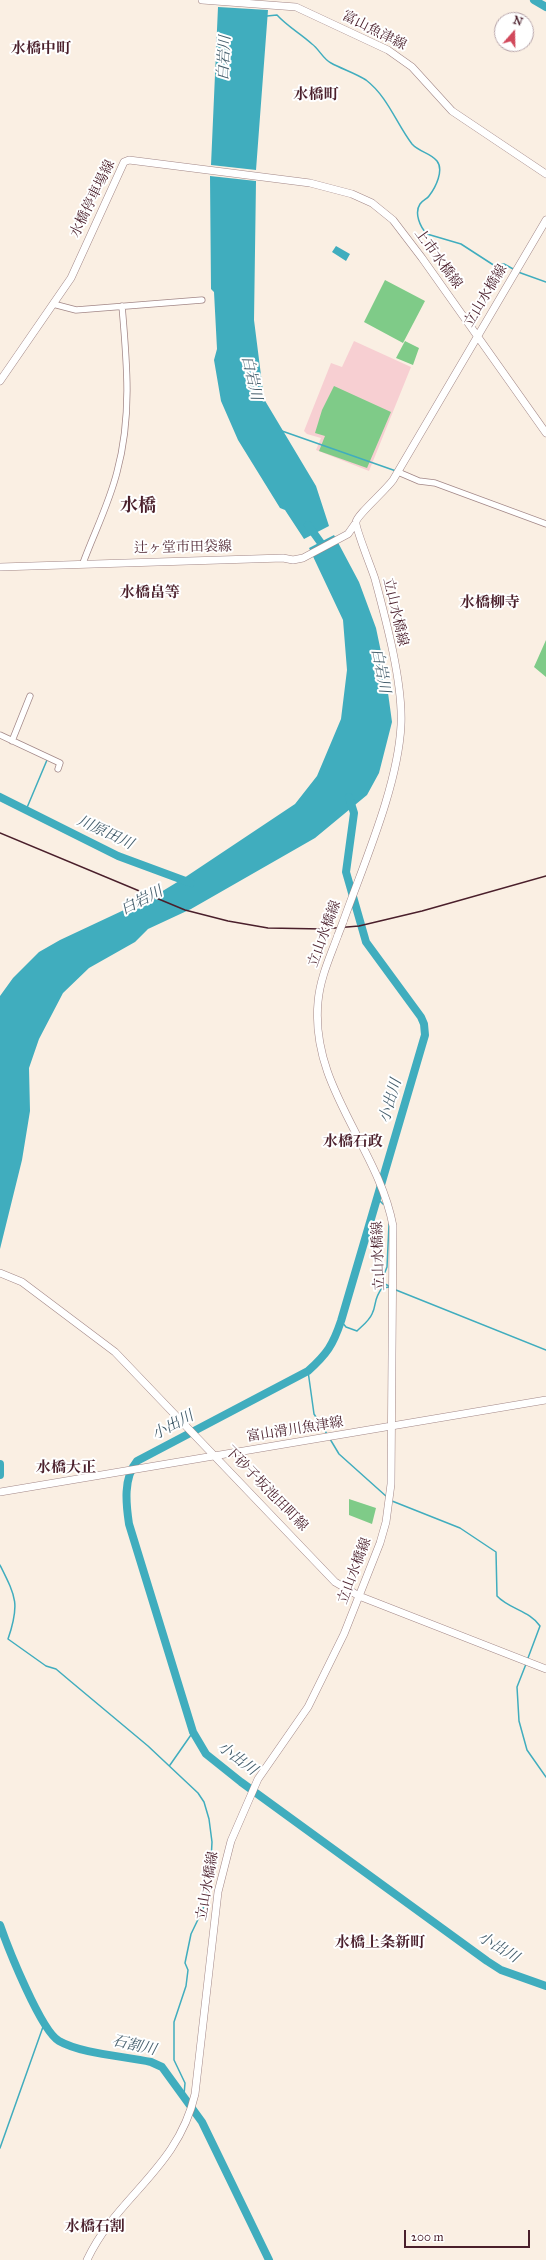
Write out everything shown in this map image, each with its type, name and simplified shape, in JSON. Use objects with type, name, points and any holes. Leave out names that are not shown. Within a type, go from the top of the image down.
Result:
[{"type":"main road","name":"富山魚津線","points":[[202,0],[296,7],[396,54],[412,67],[452,111],[546,174]]},
{"type":"main road","name":"水橋停車場線","points":[[0,381],[73,274],[124,162],[129,160],[306,183]]},
{"type":"main road","name":"上市水橋線","points":[[306,183],[352,194],[372,203],[393,220],[422,258],[546,433]]},
{"type":"main road","name":"立山水橋線","points":[[87,2260],[95,2243],[108,2226],[161,2166],[178,2140],[190,2112],[194,2099],[221,1875],[230,1841],[254,1786],[319,1689],[380,1543],[389,1504],[392,1426],[394,1226],[385,1194],[374,1168],[329,1080],[323,1062],[319,1036],[318,1001],[324,974],[387,797],[399,744],[401,726],[400,698],[383,612],[367,553],[355,524],[358,515],[388,488],[546,220]]},
{"type":"main road","name":"辻ヶ堂市田袋線","points":[[0,567],[83,563],[283,558],[293,560],[303,558],[348,534],[355,524]]},
{"type":"main road","name":"下砂子坂池田町線","points":[[4,1274],[22,1282],[110,1348],[191,1430],[335,1582],[359,1596],[546,1669]]},
{"type":"main road","name":"富山滑川魚津線","points":[[0,1492],[546,1400]]},
{"type":"street","points":[[53,304],[76,310],[202,300]]},
{"type":"street","points":[[83,563],[112,489],[124,444],[128,390],[122,306]]},
{"type":"street","points":[[398,472],[420,481],[435,483],[546,524]]},
{"type":"street","points":[[12,741],[30,696]]},
{"type":"street","points":[[0,735],[60,764],[58,769]]},
{"type":"shaded area","points":[[354,341],[411,367],[369,471],[316,450],[321,438],[307,434],[304,431],[331,363],[342,367]]},
{"type":"green space","points":[[385,280],[425,301],[403,343],[364,322]]},
{"type":"green space","points":[[405,341],[419,348],[413,365],[396,358]]},
{"type":"green space","points":[[334,386],[391,412],[367,468],[319,451],[325,436],[315,433],[322,410]]},
{"type":"green space","points":[[546,640],[546,677],[534,667]]},
{"type":"green space","points":[[349,1499],[376,1508],[372,1524],[349,1515]]},
{"type":"water","points":[[218,7],[268,10],[256,170],[211,165]]},
{"type":"water","points":[[210,176],[256,181],[254,320],[264,399],[316,486],[329,526],[304,539],[285,510],[280,508],[238,440],[221,401],[214,360],[217,349],[214,292],[211,289]]},
{"type":"water","points":[[336,246],[350,254],[346,261],[332,252]]},
{"type":"water","points":[[334,535],[359,582],[376,628],[385,671],[392,722],[379,773],[367,795],[315,838],[191,909],[148,929],[135,942],[89,968],[63,993],[39,1039],[29,1068],[30,1111],[22,1160],[0,1249],[0,996],[13,978],[39,952],[60,940],[156,895],[184,878],[295,804],[317,776],[341,719],[347,670],[343,620],[309,548]]},
{"type":"waterway","points":[[534,0],[546,7]]},
{"type":"waterway","points":[[267,16],[277,15],[314,46],[328,61],[366,80],[374,87],[386,102],[412,144],[418,149],[432,156],[437,161],[440,169],[434,188],[418,208],[420,224],[427,234],[461,244],[495,266],[504,264],[515,270]]},
{"type":"waterway","points":[[518,272],[546,282]]},
{"type":"waterway","points":[[282,431],[396,471]]},
{"type":"waterway","name":"白岩川","points":[[308,525],[326,550]]},
{"type":"waterway","points":[[26,810],[47,760]]},
{"type":"waterway","name":"川原田川","points":[[0,797],[118,856],[191,883]]},
{"type":"waterway","name":"小出川","points":[[349,797],[354,813],[346,872],[366,942],[421,1017],[424,1024],[425,1035],[341,1321],[329,1349],[308,1371],[137,1461],[129,1475],[127,1491],[129,1524],[193,1732],[206,1754],[241,1782],[487,1961],[501,1970],[546,1986]]},
{"type":"waterway","name":"小出川","points":[[377,1198],[383,1204]]},
{"type":"waterway","points":[[389,1224],[387,1267],[381,1282],[389,1286]]},
{"type":"waterway","points":[[341,1321],[346,1327],[357,1331],[371,1317],[377,1296],[382,1288],[390,1287]]},
{"type":"waterway","points":[[396,1290],[546,1350]]},
{"type":"waterway","points":[[308,1371],[314,1414],[327,1434]]},
{"type":"waterway","points":[[330,1439],[339,1454],[387,1497]]},
{"type":"waterway","name":"石割川","points":[[0,1464],[0,1475]]},
{"type":"waterway","points":[[392,1501],[460,1528],[496,1552],[497,1596],[507,1604],[531,1617],[540,1626],[528,1658]]},
{"type":"waterway","points":[[0,1565],[13,1593],[15,1609],[8,1639],[46,1666],[56,1669],[148,1746],[198,1793],[204,1802],[209,1819],[212,1842],[210,1880],[203,1909],[191,1934],[185,1963],[188,1970],[186,1986],[174,2022],[174,2060],[185,2083],[184,2095]]},
{"type":"waterway","points":[[526,1664],[517,1687],[519,1721],[527,1750],[546,1777]]},
{"type":"waterway","points":[[170,1765],[193,1732]]},
{"type":"waterway","name":"石割川","points":[[0,1925],[17,1969],[43,2022],[59,2041],[79,2049],[151,2062],[162,2067],[202,2122],[269,2260]]},
{"type":"waterway","points":[[0,2148],[44,2024]]},
{"type":"railway","points":[[0,833],[185,910],[228,921],[268,928],[323,929],[359,926],[422,911],[546,876]]},
{"type":"district","name":"水橋中町","points":[[41,49]]},
{"type":"district","name":"水橋町","points":[[316,95]]},
{"type":"district","name":"水橋","points":[[138,507]]},
{"type":"district","name":"水橋畠等","points":[[150,593]]},
{"type":"district","name":"水橋柳寺","points":[[490,603]]},
{"type":"district","name":"水橋石政","points":[[353,1142]]},
{"type":"district","name":"水橋大正","points":[[66,1468]]},
{"type":"district","name":"水橋上条新町","points":[[380,1943]]},
{"type":"district","name":"水橋石割","points":[[95,2227]]}]
